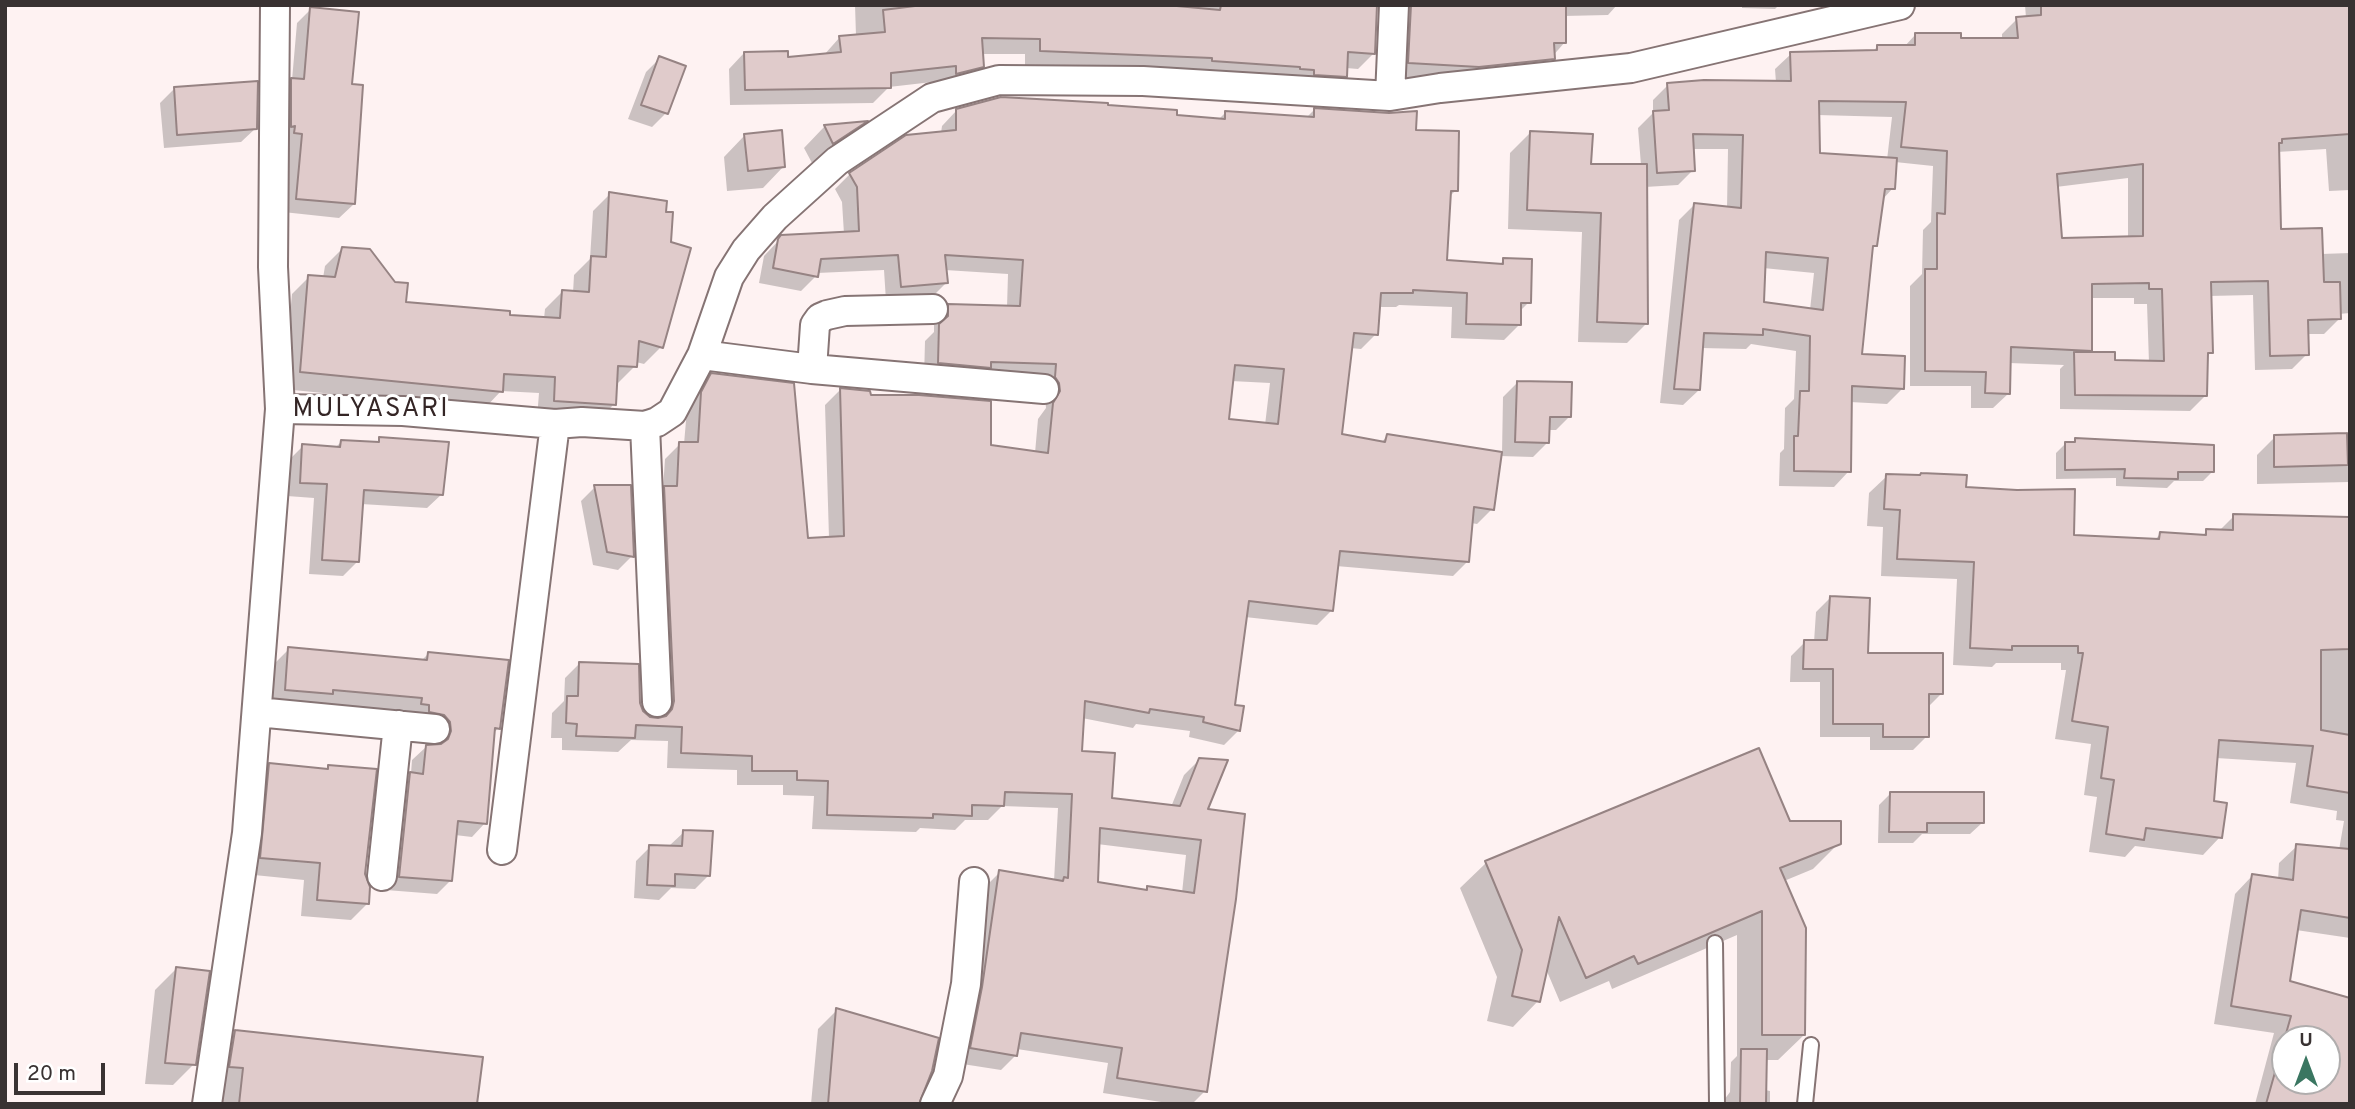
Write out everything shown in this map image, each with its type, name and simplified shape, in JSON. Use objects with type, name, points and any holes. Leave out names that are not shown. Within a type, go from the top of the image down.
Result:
[{"type":"street","points":[[207,1104],[247,833],[280,410],[273,267],[275,5]]},
{"type":"street","points":[[1390,96],[1394,5]]},
{"type":"street","points":[[280,410],[403,411],[555,424],[582,422],[645,426],[657,422],[672,412],[702,355],[729,277],[746,250],[775,217],[837,161],[932,98],[999,80],[1143,81],[1390,96],[1440,88],[1631,68],[1900,5]]},
{"type":"street","points":[[812,369],[815,325],[820,318],[845,311],[933,309]]},
{"type":"street","points":[[702,355],[812,369],[1044,389]]},
{"type":"street","points":[[502,850],[555,424]]},
{"type":"street","points":[[645,426],[657,702]]},
{"type":"street","points":[[257,712],[435,729]]},
{"type":"street","points":[[382,876],[398,725]]},
{"type":"street","points":[[934,1104],[948,1076],[966,984],[974,882]]},
{"type":"lane","points":[[1715,943],[1717,1104]]},
{"type":"lane","points":[[1805,1104],[1811,1045]]},
{"type":"building","points":[[923,5],[1166,5],[1220,10],[1221,5],[1377,5],[1375,54],[1348,52],[1347,77],[1314,75],[1314,70],[1300,67],[1212,61],[1212,58],[1040,51],[1040,39],[982,38],[984,67],[956,74],[956,66],[891,73],[891,88],[745,90],[744,52],[788,51],[788,57],[841,52],[839,36],[885,32],[883,10]]},
{"type":"building","points":[[1411,5],[1566,6],[1566,43],[1554,43],[1555,59],[1479,67],[1408,63]]},
{"type":"building","points":[[2041,5],[2350,5],[2350,134],[2282,139],[2282,143],[2279,143],[2281,229],[2322,228],[2324,282],[2340,282],[2341,319],[2308,320],[2309,355],[2270,356],[2268,281],[2211,282],[2213,353],[2208,353],[2207,396],[2075,395],[2074,352],[2115,352],[2115,360],[2164,361],[2162,289],[2149,289],[2149,283],[2092,284],[2092,351],[2011,347],[2010,394],[1985,393],[1986,372],[1925,371],[1925,269],[1937,269],[1937,213],[1945,214],[1947,151],[1901,147],[1906,102],[1819,101],[1820,153],[1897,158],[1895,189],[1885,189],[1877,246],[1873,246],[1862,354],[1905,356],[1904,389],[1852,386],[1851,472],[1794,471],[1794,436],[1798,436],[1800,391],[1809,391],[1810,336],[1763,329],[1763,335],[1704,333],[1700,390],[1674,389],[1694,203],[1741,208],[1743,135],[1693,134],[1695,171],[1657,173],[1653,111],[1669,110],[1667,83],[1704,80],[1791,81],[1790,52],[1877,50],[1877,45],[1915,45],[1915,33],[1961,33],[1961,38],[2018,38],[2016,17],[2041,15]],"holes":[[[2143,164],[2143,236],[2062,238],[2057,174]],[[1766,252],[1828,258],[1823,310],[1764,302]]]},
{"type":"building","points":[[310,7],[359,12],[352,84],[363,85],[355,204],[296,199],[302,134],[294,133],[295,126],[291,127],[291,78],[304,79]]},
{"type":"building","points":[[659,56],[686,66],[668,114],[641,105]]},
{"type":"building","points":[[258,81],[257,129],[177,135],[174,87]]},
{"type":"building","points":[[1001,97],[1108,103],[1177,110],[1177,115],[1225,119],[1225,111],[1314,117],[1314,108],[1389,113],[1417,111],[1416,130],[1459,131],[1458,191],[1451,191],[1447,260],[1503,264],[1503,258],[1532,259],[1531,303],[1521,303],[1521,325],[1466,324],[1467,293],[1413,290],[1413,293],[1381,293],[1378,335],[1354,333],[1342,434],[1385,442],[1387,434],[1502,452],[1494,510],[1474,507],[1469,562],[1340,551],[1333,611],[1249,601],[1235,705],[1244,706],[1240,731],[1203,722],[1204,717],[1150,709],[1149,713],[1085,701],[1082,751],[1115,753],[1112,798],[1180,806],[1199,758],[1228,760],[1208,809],[1245,814],[1236,899],[1207,1092],[1117,1078],[1122,1048],[1021,1033],[1017,1056],[970,1048],[999,870],[1063,881],[1064,877],[1068,878],[1072,794],[1005,792],[1004,806],[972,805],[972,816],[933,814],[933,818],[827,815],[828,781],[797,780],[797,771],[752,771],[752,756],[681,753],[682,727],[636,725],[635,738],[576,736],[577,724],[566,723],[567,696],[578,696],[579,662],[639,664],[640,703],[643,711],[650,717],[658,718],[666,716],[672,709],[674,701],[664,486],[677,486],[679,442],[698,442],[701,392],[711,373],[794,383],[808,538],[844,536],[840,388],[870,391],[871,395],[919,395],[991,401],[991,445],[1048,453],[1053,403],[1060,391],[1055,377],[1056,364],[991,362],[991,368],[938,363],[939,324],[948,316],[948,304],[1020,306],[1023,260],[945,255],[948,283],[901,287],[898,255],[821,259],[818,277],[773,268],[781,235],[859,231],[857,187],[849,173],[906,135],[956,130],[956,109]],"holes":[[[1235,365],[1284,369],[1278,424],[1229,419]],[[1100,828],[1201,840],[1194,893],[1147,886],[1147,890],[1098,882]]]},
{"type":"building","points":[[868,121],[833,144],[824,125]]},
{"type":"building","points":[[782,130],[785,167],[748,171],[744,134]]},
{"type":"building","points":[[1530,131],[1593,134],[1591,164],[1647,164],[1648,324],[1597,322],[1601,213],[1527,210]]},
{"type":"building","points":[[609,192],[667,201],[666,212],[673,212],[671,242],[691,248],[663,348],[639,341],[637,367],[618,366],[616,405],[554,401],[555,377],[504,374],[503,392],[300,372],[308,275],[335,277],[342,247],[370,249],[395,282],[408,283],[406,302],[510,311],[510,315],[560,318],[562,290],[589,292],[591,256],[606,257]]},
{"type":"building","points":[[1517,381],[1572,382],[1571,417],[1550,417],[1549,443],[1515,442]]},
{"type":"building","points":[[2347,433],[2348,465],[2274,467],[2274,435]]},
{"type":"building","points":[[379,437],[449,442],[443,495],[364,490],[359,562],[322,560],[327,484],[300,483],[302,444],[340,447],[341,440],[379,442]]},
{"type":"building","points":[[2075,438],[2214,445],[2214,472],[2178,472],[2178,479],[2124,478],[2125,469],[2065,470],[2065,442],[2075,442]]},
{"type":"building","points":[[1886,474],[1967,475],[1966,487],[2075,489],[2074,535],[2159,539],[2160,532],[2206,535],[2206,529],[2233,530],[2233,514],[2349,517],[2350,649],[2321,650],[2321,730],[2350,735],[2350,793],[2307,786],[2313,746],[2219,740],[2214,801],[2227,803],[2222,838],[2146,828],[2144,840],[2106,834],[2114,780],[2101,778],[2108,727],[2072,721],[2083,653],[2078,653],[2078,646],[2012,646],[2012,650],[1970,648],[1974,562],[1897,559],[1900,510],[1884,509]]},
{"type":"building","points":[[594,485],[631,485],[634,557],[607,552]]},
{"type":"building","points":[[1830,596],[1870,598],[1868,653],[1943,653],[1943,694],[1929,694],[1929,737],[1883,737],[1883,724],[1833,724],[1833,669],[1803,669],[1804,640],[1827,640]]},
{"type":"building","points":[[288,647],[427,660],[428,652],[509,660],[500,729],[495,728],[487,824],[458,821],[452,881],[399,877],[410,772],[423,774],[426,745],[441,744],[448,739],[450,722],[444,715],[429,712],[429,705],[421,704],[422,698],[333,690],[333,694],[285,690]]},
{"type":"building","points":[[1759,748],[1790,821],[1841,821],[1841,844],[1780,868],[1806,928],[1805,1035],[1762,1035],[1762,911],[1638,964],[1634,956],[1586,978],[1559,917],[1540,1002],[1512,996],[1522,950],[1485,861]]},
{"type":"building","points":[[269,763],[328,769],[328,765],[377,769],[365,874],[370,887],[369,904],[317,900],[320,863],[260,858]]},
{"type":"building","points":[[1890,792],[1984,792],[1984,823],[1927,823],[1927,832],[1889,832]]},
{"type":"building","points":[[683,830],[713,831],[710,876],[675,874],[675,886],[647,885],[649,845],[682,846]]},
{"type":"building","points":[[2296,844],[2350,849],[2350,918],[2301,910],[2290,981],[2350,998],[2350,1104],[2266,1104],[2271,1086],[2271,1095],[2341,1095],[2341,1025],[2288,1025],[2291,1016],[2231,1006],[2252,874],[2293,880]]},
{"type":"building","points":[[176,967],[210,971],[196,1065],[165,1063]]},
{"type":"building","points":[[836,1008],[939,1038],[932,1071],[919,1104],[828,1104]]},
{"type":"building","points":[[235,1030],[483,1057],[477,1104],[239,1104],[243,1068],[229,1067]]},
{"type":"building","points":[[1741,1049],[1767,1049],[1766,1104],[1740,1104]]},
{"type":"district","name":"MULYASARI","points":[[371,411]]}]
